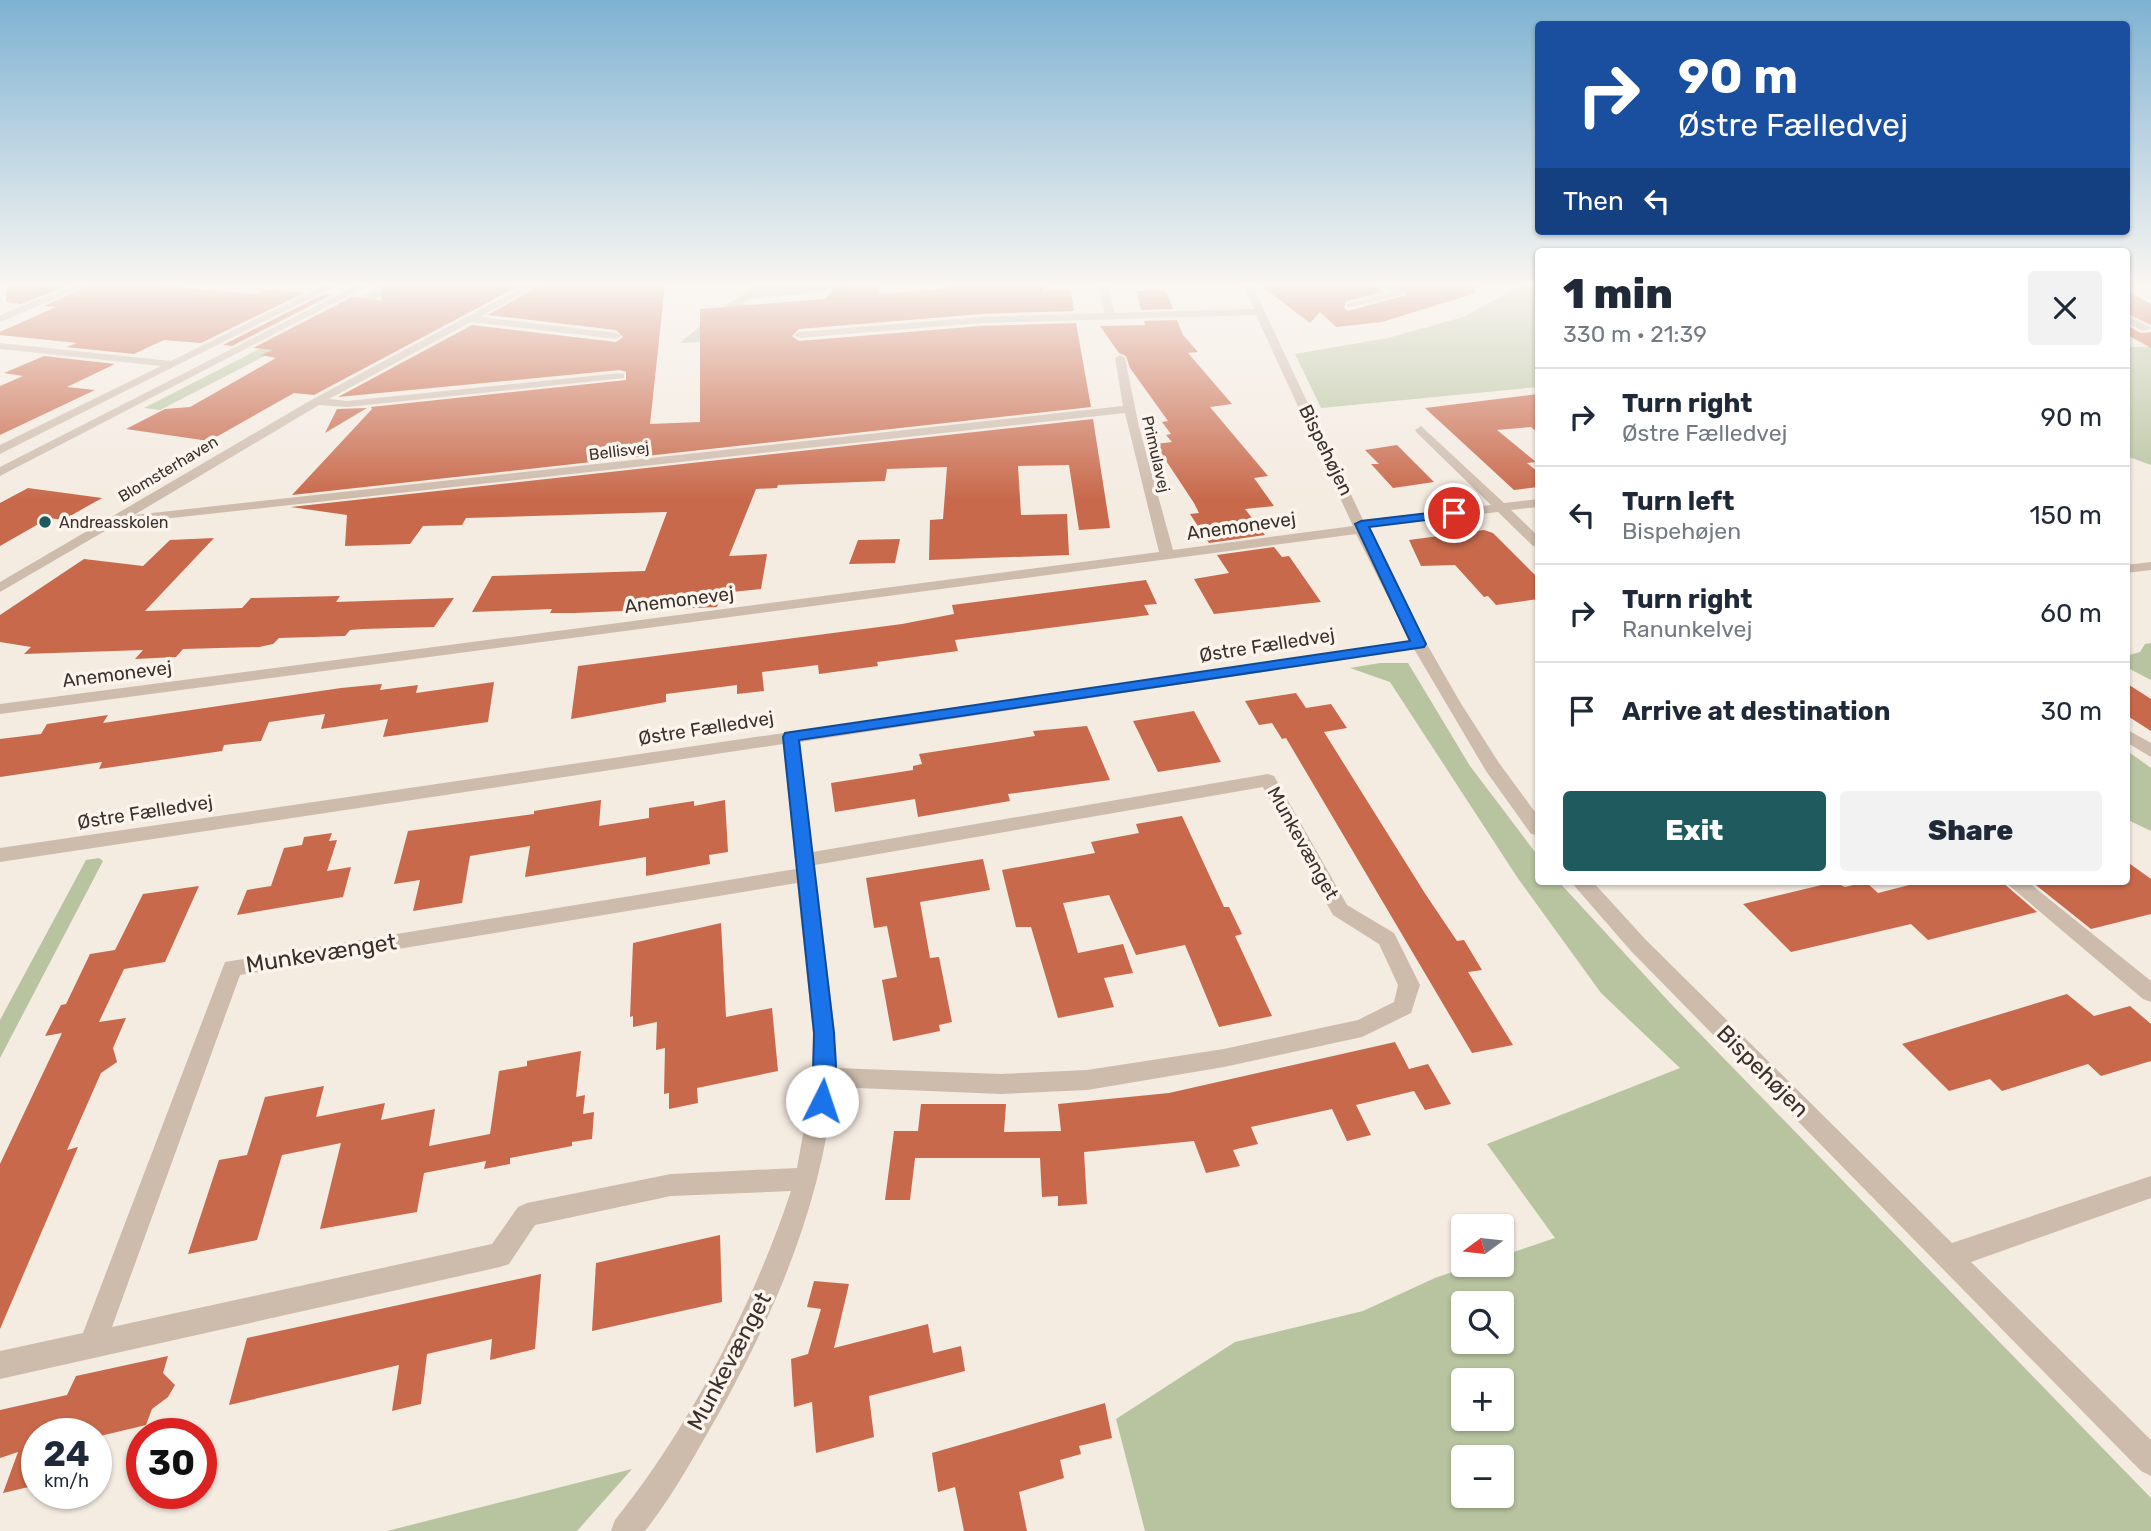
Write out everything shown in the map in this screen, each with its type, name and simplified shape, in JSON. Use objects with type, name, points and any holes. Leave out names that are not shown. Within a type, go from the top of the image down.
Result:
[{"type":"street","points":[[101,356],[205,367]]},
{"type":"street","points":[[0,450],[189,356]]},
{"type":"street","points":[[0,472],[225,356]]},
{"type":"street","name":"Blomsterhaven","points":[[0,588],[317,401],[400,356]]},
{"type":"street","name":"Bispehøjen","points":[[1281,356],[1419,644],[1478,746],[1535,825]]},
{"type":"street","name":"Primulavej","points":[[1120,358],[1129,409],[1167,555]]},
{"type":"street","points":[[317,401],[347,404],[620,376]]},
{"type":"street","name":"Bellisvej","points":[[112,521],[1129,409]]},
{"type":"street","points":[[1421,430],[1535,540]]},
{"type":"street","name":"Anemonevej","points":[[0,709],[1167,555],[1535,503]]},
{"type":"street","points":[[2130,569],[2151,566]]},
{"type":"street","name":"Østre Fælledvej","points":[[0,855],[1419,644]]},
{"type":"street","name":"Munkevænget","points":[[626,1531],[654,1498],[744,1341],[781,1260],[807,1179],[826,1077],[791,737]]},
{"type":"street","points":[[2130,737],[2151,751]]},
{"type":"street","name":"Munkevænget","points":[[92,1345],[232,968],[806,867],[1268,780],[1340,910],[1387,939],[1409,985],[1402,1007],[1362,1028],[1144,1072],[1031,1085],[826,1077]]},
{"type":"street","name":"Bispehøjen","points":[[1584,885],[1638,945],[2151,1461]]},
{"type":"street","points":[[2019,885],[2151,993]]},
{"type":"street","points":[[0,1365],[500,1255],[527,1215],[540,1212],[671,1185],[807,1179]]},
{"type":"street","points":[[1948,1257],[2151,1187]]},
{"type":"green space","points":[[245,356],[264,356],[160,410],[144,408]]},
{"type":"green space","points":[[1296,356],[1535,356],[1535,387],[1321,408]]},
{"type":"green space","points":[[2130,356],[2151,356],[2151,465],[2130,457]]},
{"type":"green space","points":[[2151,643],[2151,680],[2130,669],[2130,655],[2140,652],[2145,644]]},
{"type":"green space","points":[[1380,663],[1408,663],[1470,766],[1535,852],[1535,885],[1562,885],[1672,1005],[2151,1498],[2151,1531],[1145,1531],[1116,1419],[1235,1342],[1363,1311],[1451,1273],[1451,1278],[1514,1278],[1514,1252],[1555,1238],[1487,1144],[1680,1068],[1601,993],[1517,877],[1390,682],[1350,668]]},
{"type":"green space","points":[[2130,753],[2151,768],[2151,831],[2130,821]]},
{"type":"green space","points":[[99,858],[103,861],[0,1058],[0,1020],[86,860]]},
{"type":"green space","points":[[632,1469],[577,1531],[387,1531]]},
{"type":"building","points":[[43,356],[115,364],[67,387],[95,390],[0,435],[0,386],[23,376],[4,373]]},
{"type":"building","points":[[268,356],[387,356],[314,395],[294,393],[209,441],[126,429],[165,409],[190,407],[276,358]]},
{"type":"building","points":[[413,356],[657,356],[650,424],[700,422],[700,356],[1082,356],[1091,407],[292,495],[371,407],[626,380],[626,372],[620,370],[338,397]]},
{"type":"building","points":[[1126,356],[1191,356],[1232,404],[1210,407],[1268,476],[1254,478],[1274,506],[1245,509],[1265,535],[1209,543],[1190,514],[1199,513],[1194,503],[1155,444],[1172,442],[1166,435],[1171,434],[1162,422],[1168,421],[1130,368]]},
{"type":"building","points":[[1535,394],[1535,430],[1531,427],[1497,430],[1535,461],[1527,463],[1535,470],[1535,487],[1514,490],[1425,408]]},
{"type":"building","points":[[367,408],[325,433],[337,409]]},
{"type":"building","points":[[1093,419],[1110,528],[1079,530],[1069,465],[1018,466],[1021,515],[1067,514],[1069,555],[929,560],[930,520],[943,519],[947,467],[887,469],[885,481],[778,485],[777,488],[756,489],[729,556],[767,554],[761,589],[722,593],[717,607],[575,613],[550,613],[552,609],[472,612],[492,576],[645,571],[667,512],[466,518],[462,525],[423,526],[410,544],[345,546],[347,515],[291,507]]},
{"type":"building","points":[[1397,445],[1434,482],[1393,488],[1371,464],[1379,464],[1365,450]]},
{"type":"building","points":[[28,488],[102,498],[63,520],[49,518],[0,546],[0,503]]},
{"type":"building","points":[[1484,530],[1493,533],[1535,575],[1535,599],[1496,605],[1488,596],[1484,597],[1455,565],[1421,566],[1409,540]]},
{"type":"building","points":[[214,538],[145,611],[242,608],[251,598],[340,596],[336,602],[454,598],[434,627],[363,629],[350,630],[345,636],[279,638],[273,644],[259,647],[183,649],[176,657],[135,659],[143,650],[24,654],[31,647],[0,642],[0,615],[84,559],[143,566],[170,540]]},
{"type":"building","points":[[900,539],[895,563],[849,564],[858,540]]},
{"type":"building","points":[[1274,547],[1282,557],[1289,556],[1321,602],[1214,614],[1194,579],[1229,573],[1217,555]]},
{"type":"building","points":[[1146,580],[1157,604],[1144,605],[1149,615],[955,640],[958,651],[877,662],[878,666],[819,674],[818,665],[762,672],[764,691],[737,694],[737,685],[666,694],[666,702],[571,719],[578,666],[902,624],[954,614],[952,605]]},
{"type":"building","points":[[494,682],[488,722],[383,737],[388,719],[321,729],[325,714],[269,722],[261,741],[224,745],[222,751],[99,769],[102,762],[0,777],[0,739],[41,734],[47,724],[108,715],[103,723],[382,684],[380,690],[418,685],[416,693]]},
{"type":"building","points":[[2130,686],[2151,699],[2151,731],[2130,718]]},
{"type":"building","points":[[1296,693],[1306,708],[1331,704],[1347,728],[1324,732],[1426,895],[1457,941],[1464,940],[1482,970],[1468,972],[1513,1045],[1472,1053],[1286,738],[1282,739],[1272,723],[1259,725],[1245,701]]},
{"type":"building","points":[[1194,711],[1221,762],[1158,772],[1133,721]]},
{"type":"building","points":[[1087,726],[1110,780],[1008,794],[1010,801],[918,817],[915,799],[835,812],[831,783],[913,770],[913,766],[922,764],[919,754],[1035,736],[1033,731]]},
{"type":"building","points":[[601,800],[599,826],[649,818],[649,808],[694,801],[694,806],[725,800],[728,852],[709,855],[710,864],[646,876],[646,857],[525,877],[530,846],[470,856],[462,903],[413,911],[420,880],[394,884],[408,831],[534,814],[534,811]]},
{"type":"building","points":[[1182,816],[1224,907],[1229,907],[1242,934],[1235,936],[1272,1016],[1219,1027],[1185,945],[1136,955],[1109,895],[1063,903],[1078,953],[1123,944],[1133,973],[1104,978],[1114,1007],[1058,1018],[1031,927],[1016,927],[1002,870],[1095,853],[1091,842],[1139,833],[1136,824]]},
{"type":"building","points":[[332,833],[329,841],[337,840],[327,871],[351,867],[343,897],[237,915],[247,890],[271,886],[284,848],[302,845],[304,837]]},
{"type":"building","points":[[983,859],[990,890],[920,902],[930,958],[939,957],[952,1022],[939,1025],[940,1031],[893,1041],[882,980],[897,977],[887,926],[874,928],[866,878]]},
{"type":"building","points":[[2130,864],[2151,879],[2151,914],[2091,929],[2036,885],[2130,885]]},
{"type":"building","points":[[1822,885],[1869,885],[1878,893],[1909,885],[2006,885],[2037,912],[1928,940],[1911,924],[1791,952],[1743,904]]},
{"type":"building","points":[[199,886],[165,962],[124,969],[99,1022],[126,1018],[113,1048],[117,1062],[101,1073],[67,1150],[78,1147],[0,1329],[0,1164],[62,1033],[45,1036],[61,1005],[66,1004],[90,954],[115,950],[143,894]]},
{"type":"building","points":[[721,923],[726,1017],[772,1008],[778,1071],[697,1088],[698,1103],[669,1109],[669,1093],[664,1094],[665,1048],[656,1050],[657,1022],[633,1027],[633,1016],[630,1017],[633,943]]},
{"type":"building","points":[[2067,994],[2094,1016],[2130,1006],[2151,1024],[2151,1061],[2101,1076],[2088,1064],[2002,1091],[1990,1079],[1949,1091],[1902,1044]]},
{"type":"building","points":[[1395,1042],[1409,1069],[1428,1064],[1451,1104],[1425,1110],[1414,1091],[1356,1105],[1371,1135],[1347,1141],[1332,1109],[1251,1127],[1258,1144],[1233,1150],[1240,1166],[1206,1173],[1194,1141],[1084,1152],[1087,1204],[1058,1206],[1058,1196],[1042,1197],[1040,1158],[915,1158],[910,1200],[885,1200],[894,1131],[918,1131],[921,1104],[1006,1104],[1004,1132],[1061,1131],[1058,1104],[1169,1093]]},
{"type":"building","points":[[581,1051],[576,1097],[585,1095],[583,1114],[594,1112],[592,1139],[572,1142],[572,1146],[510,1158],[510,1164],[484,1169],[486,1161],[424,1173],[417,1212],[320,1229],[341,1143],[282,1155],[257,1240],[188,1254],[219,1160],[247,1155],[265,1097],[324,1086],[316,1117],[385,1103],[381,1120],[435,1109],[429,1146],[490,1134],[499,1071],[527,1066],[527,1061]]},
{"type":"building","points":[[720,1235],[722,1302],[592,1331],[596,1263]]},
{"type":"building","points":[[541,1274],[535,1349],[490,1360],[492,1339],[427,1354],[421,1404],[392,1411],[399,1365],[229,1405],[247,1338]]},
{"type":"building","points":[[814,1281],[849,1284],[834,1348],[928,1324],[933,1353],[961,1346],[965,1371],[869,1396],[874,1437],[816,1453],[812,1402],[794,1407],[791,1359],[808,1354],[821,1309],[807,1307]]},
{"type":"building","points":[[168,1356],[163,1373],[175,1385],[168,1397],[152,1409],[149,1418],[126,1418],[126,1430],[112,1433],[112,1418],[21,1418],[21,1489],[3,1493],[18,1452],[0,1458],[0,1410],[67,1395],[76,1376]]},
{"type":"building","points":[[1105,1403],[1112,1438],[1079,1446],[1081,1454],[1060,1460],[1064,1478],[1019,1492],[1027,1531],[964,1531],[955,1487],[938,1492],[932,1453]]},
{"type":"place","name":"Andreasskolen","points":[[45,522]]},
{"type":"route","points":[[822,1101],[826,1077],[824,1033],[791,737],[1419,644],[1361,524],[1454,513]]}]
